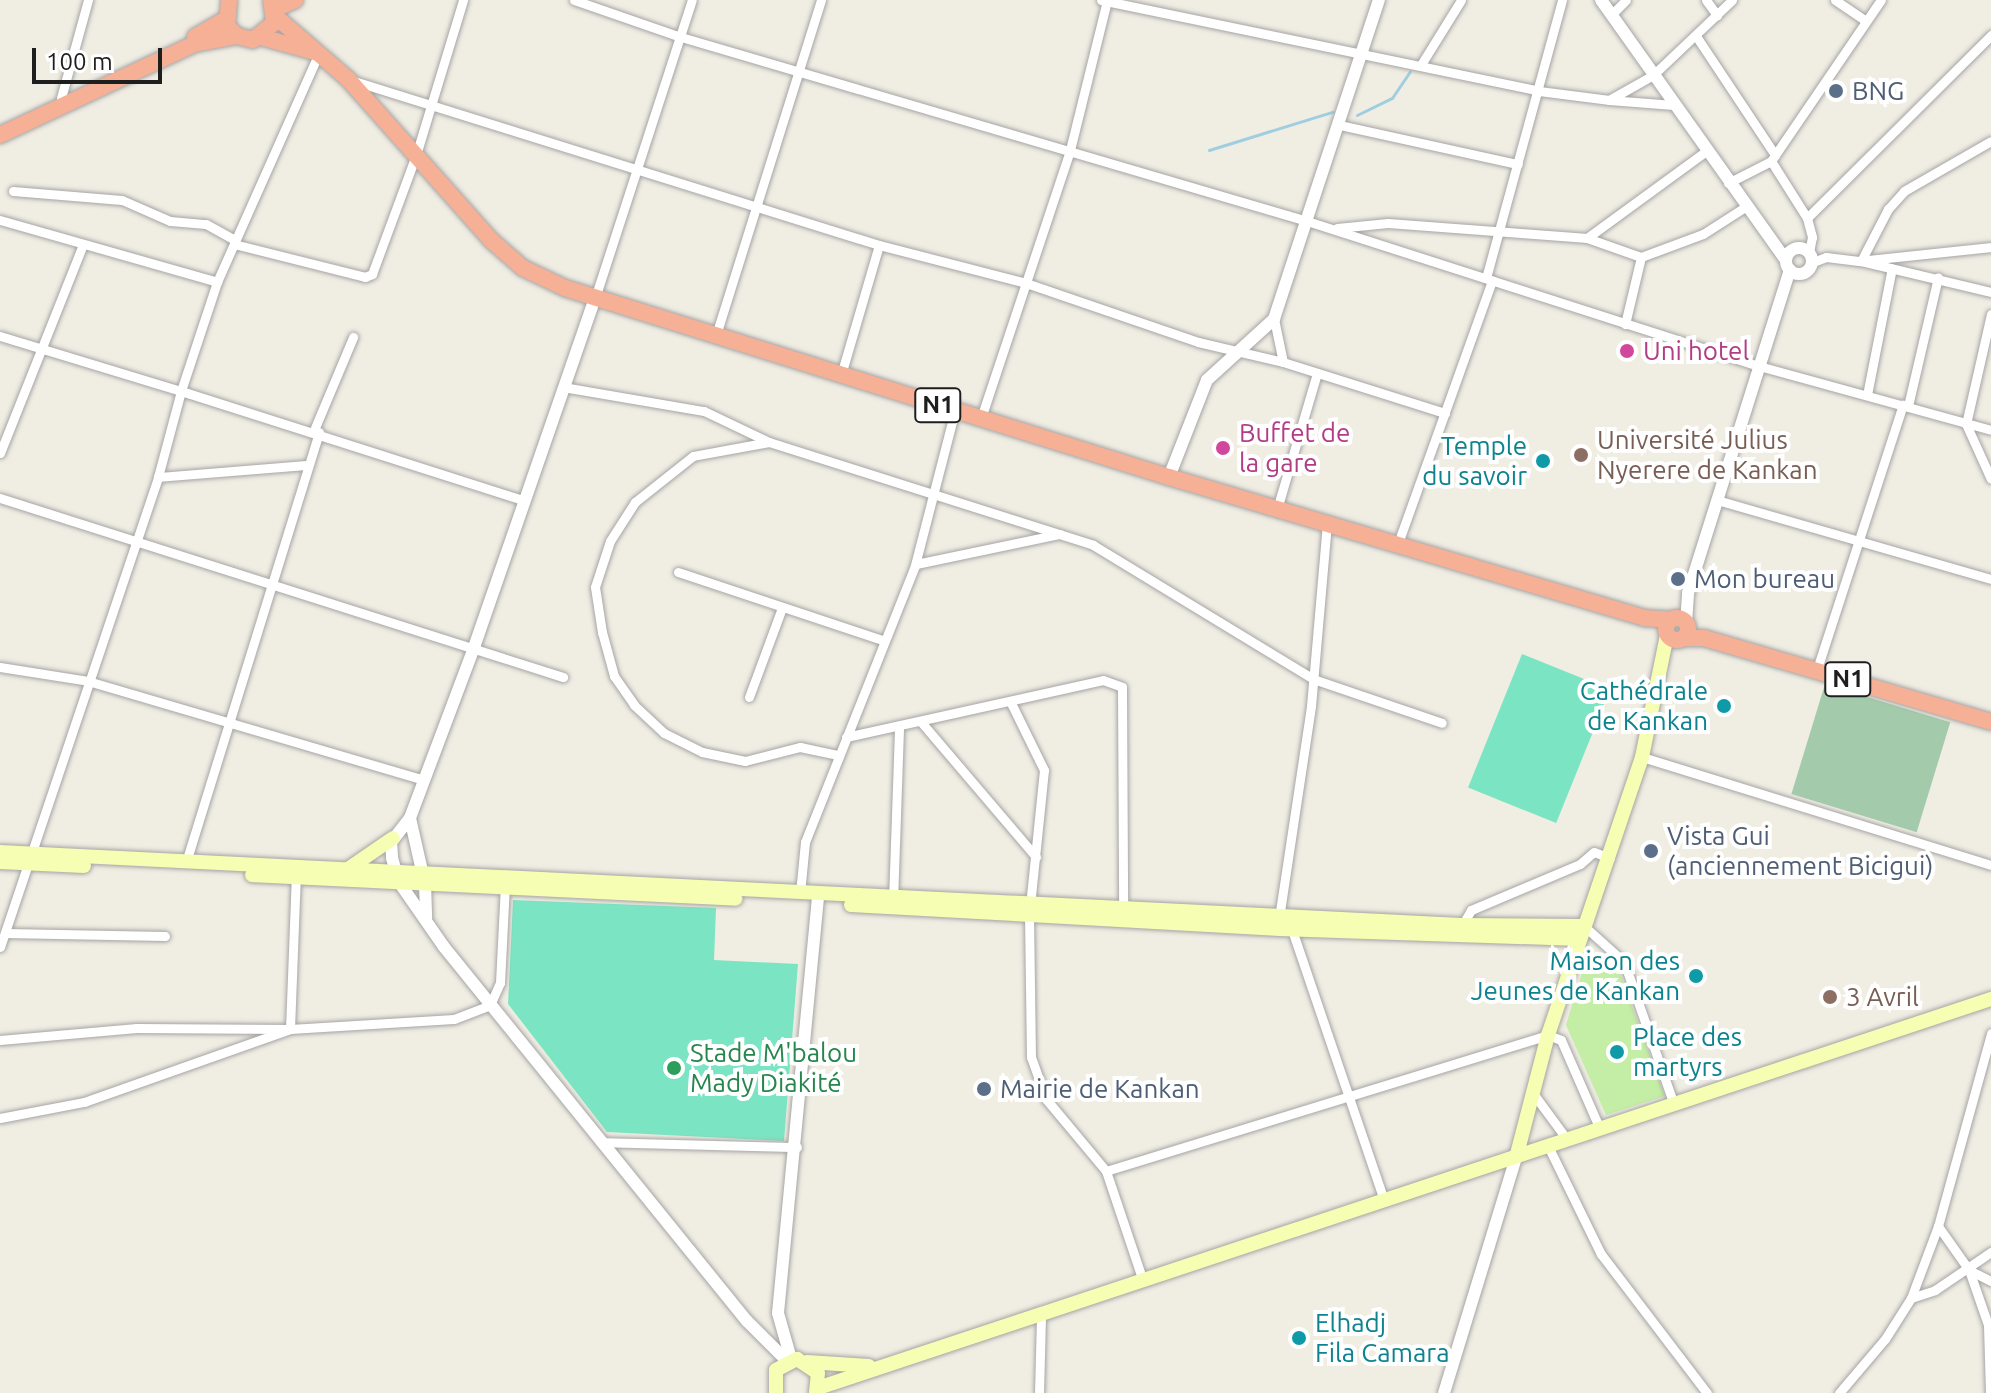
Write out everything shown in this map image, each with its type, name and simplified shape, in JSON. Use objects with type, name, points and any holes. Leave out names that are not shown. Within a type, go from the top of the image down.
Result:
[{"type":"highway","points":[[261,37],[274,8],[295,0]]},
{"type":"highway","points":[[0,127],[61,98],[226,6],[237,36],[194,44],[0,135]]},
{"type":"highway","name":"N1","points":[[274,8],[317,53],[348,79],[516,262],[595,298],[1169,477],[1991,722]]},
{"type":"highway","name":"N1","points":[[237,36],[261,37],[317,53]]},
{"type":"main road","points":[[1517,1154],[1535,1096],[1548,1035],[1642,757],[1663,665],[1676,629]]},
{"type":"main road","points":[[344,873],[393,838]]},
{"type":"main road","points":[[0,852],[29,859],[397,875],[1459,931],[1582,933]]},
{"type":"main road","points":[[0,862],[29,859],[186,862],[296,872]]},
{"type":"main road","points":[[505,883],[800,893],[818,898]]},
{"type":"main road","points":[[1030,910],[1123,908],[1285,922]]},
{"type":"main road","points":[[807,1362],[818,1373],[817,1391],[874,1366],[1041,1316],[1517,1154],[1991,999]]},
{"type":"main road","points":[[774,1392],[785,1363],[874,1366]]},
{"type":"street","points":[[61,98],[88,0]]},
{"type":"street","points":[[13,191],[122,200],[170,221],[206,224],[234,242],[365,277],[372,274],[416,155],[463,0]]},
{"type":"street","points":[[574,0],[681,37],[798,67],[1307,221],[1759,366],[1991,430]]},
{"type":"street","points":[[692,0],[634,169],[595,298],[475,645],[410,818],[393,838],[397,875],[490,1005],[785,1363]]},
{"type":"street","points":[[716,335],[760,204],[798,67],[821,0]]},
{"type":"street","points":[[981,418],[1070,150],[1105,0],[1365,51],[1539,91],[1674,105]]},
{"type":"street","points":[[1169,477],[1207,380],[1274,319],[1365,51],[1379,0]]},
{"type":"street","points":[[1422,63],[1461,0]]},
{"type":"street","points":[[1601,0],[1745,207],[1788,265],[1804,274],[1811,257],[1812,237],[1807,218],[1696,36]]},
{"type":"street","points":[[1611,15],[1626,0]]},
{"type":"street","points":[[1706,0],[1717,15]]},
{"type":"street","points":[[1609,100],[1653,75],[1732,0]]},
{"type":"street","points":[[1835,0],[1866,21]]},
{"type":"street","points":[[1728,183],[1773,158],[1881,0]]},
{"type":"street","points":[[1397,546],[1489,279],[1539,91],[1559,1]]},
{"type":"street","points":[[1807,218],[1991,35]]},
{"type":"street","points":[[0,947],[158,477],[181,391],[217,282],[317,53]]},
{"type":"street","points":[[348,79],[634,169],[760,204],[879,245],[1026,283],[1198,342],[1283,362],[1445,413]]},
{"type":"street","points":[[1340,125],[1518,164]]},
{"type":"street","points":[[1861,261],[1888,209],[1904,191],[1991,141]]},
{"type":"street","points":[[1587,238],[1705,152]]},
{"type":"street","points":[[1331,229],[1388,223],[1587,238],[1641,257],[1703,234],[1745,207]]},
{"type":"street","points":[[0,220],[217,282]]},
{"type":"street","points":[[0,453],[83,244]]},
{"type":"street","points":[[841,375],[879,245]]},
{"type":"street","points":[[1861,261],[1991,247]]},
{"type":"street","points":[[1676,629],[1795,249],[1811,257],[1861,261],[1991,292]]},
{"type":"street","points":[[1625,324],[1641,257]]},
{"type":"street","points":[[1867,395],[1892,268]]},
{"type":"street","points":[[1817,669],[1856,542],[1905,405],[1938,277]]},
{"type":"street","points":[[1991,314],[1966,424],[1991,479]]},
{"type":"street","points":[[1274,319],[1283,362]]},
{"type":"street","points":[[0,336],[316,431],[523,500]]},
{"type":"street","points":[[186,862],[231,723],[316,431],[353,337]]},
{"type":"street","points":[[1277,509],[1317,373]]},
{"type":"street","points":[[563,387],[704,411],[769,442],[936,492],[1060,534],[1130,564],[1313,679],[1442,723]]},
{"type":"street","points":[[800,893],[805,842],[883,640],[916,564],[955,410]]},
{"type":"street","points":[[769,442],[693,456],[635,502],[610,541],[595,587],[602,632],[614,676],[634,705],[664,733],[702,752],[745,761],[800,747],[838,755]]},
{"type":"street","points":[[158,477],[308,465]]},
{"type":"street","points":[[0,498],[475,645],[563,677]]},
{"type":"street","points":[[1717,500],[1991,579]]},
{"type":"street","points":[[1327,522],[1313,679],[1285,922],[1384,1200]]},
{"type":"street","points":[[916,564],[1060,534]]},
{"type":"street","points":[[678,572],[883,640]]},
{"type":"street","points":[[749,697],[782,608]]},
{"type":"street","points":[[0,667],[88,681],[424,780]]},
{"type":"street","points":[[846,737],[899,729],[1103,680],[1122,687],[1123,908]]},
{"type":"street","points":[[1011,703],[1044,770],[1030,910],[1031,1057],[1037,1083],[1106,1171],[1143,1281]]},
{"type":"street","points":[[922,723],[1036,857]]},
{"type":"street","points":[[893,903],[899,729]]},
{"type":"street","points":[[1642,757],[1991,865]]},
{"type":"street","points":[[410,818],[424,877],[426,918]]},
{"type":"street","points":[[1459,931],[1471,910],[1580,864],[1594,852],[1610,858]]},
{"type":"street","points":[[290,1029],[296,872]]},
{"type":"street","points":[[0,1040],[136,1028],[290,1029],[454,1019],[490,1005],[500,983],[505,883]]},
{"type":"street","points":[[785,1363],[778,1322],[798,1147],[818,898]]},
{"type":"street","points":[[5,933],[165,936]]},
{"type":"street","points":[[1582,933],[1598,935],[1624,962],[1674,1105]]},
{"type":"street","points":[[0,1118],[84,1102],[290,1029]]},
{"type":"street","points":[[1839,1393],[1885,1339],[1911,1298],[1938,1226],[1991,1033]]},
{"type":"street","points":[[1106,1171],[1347,1093],[1548,1035],[1561,1040],[1599,1127]]},
{"type":"street","points":[[1535,1096],[1566,1138]]},
{"type":"street","points":[[600,1142],[798,1147]]},
{"type":"street","points":[[1547,1144],[1601,1254],[1707,1393]]},
{"type":"street","points":[[1444,1393],[1517,1154]]},
{"type":"street","points":[[1938,1226],[1969,1270],[1988,1325],[1990,1393]]},
{"type":"street","points":[[1911,1298],[1969,1270],[1991,1252]]},
{"type":"street","points":[[1969,1270],[1991,1281]]},
{"type":"street","points":[[1039,1393],[1041,1316]]},
{"type":"street","points":[[752,1326],[778,1322]]},
{"type":"green space","points":[[1522,654],[1610,690],[1556,823],[1468,788]]},
{"type":"green space","points":[[1825,684],[1950,722],[1917,832],[1791,794]]},
{"type":"green space","name":"Stade M'balou Mady Diakité","points":[[513,900],[716,908],[714,960],[798,964],[784,1141],[607,1132],[508,1004]]},
{"type":"green space","points":[[1604,954],[1618,968],[1665,1096],[1606,1115],[1566,1025],[1587,956]]},
{"type":"waterway","points":[[1357,115],[1392,98],[1410,71]]},
{"type":"waterway","points":[[1209,150],[1332,112]]},
{"type":"place","name":"BNG","points":[[1836,91]]},
{"type":"place","name":"Uni hotel","points":[[1627,351]]},
{"type":"place","name":"Buffet de la gare","points":[[1223,448]]},
{"type":"place","name":"Université Julius Nyerere de Kankan","points":[[1581,455]]},
{"type":"place","name":"Temple du savoir","points":[[1543,461]]},
{"type":"place","name":"Mon bureau","points":[[1678,579]]},
{"type":"place","name":"Cathédrale de Kankan","points":[[1724,706]]},
{"type":"place","name":"Vista Gui (anciennement Bicigui)","points":[[1651,851]]},
{"type":"place","name":"Maison des Jeunes de Kankan","points":[[1696,976]]},
{"type":"place","name":"3 Avril","points":[[1830,997]]},
{"type":"place","name":"Place des martyrs","points":[[1617,1052]]},
{"type":"place","name":"Stade M'balou Mady Diakité","points":[[674,1068]]},
{"type":"place","name":"Mairie de Kankan","points":[[984,1089]]},
{"type":"place","name":"Elhadj Fila Camara","points":[[1299,1338]]}]
